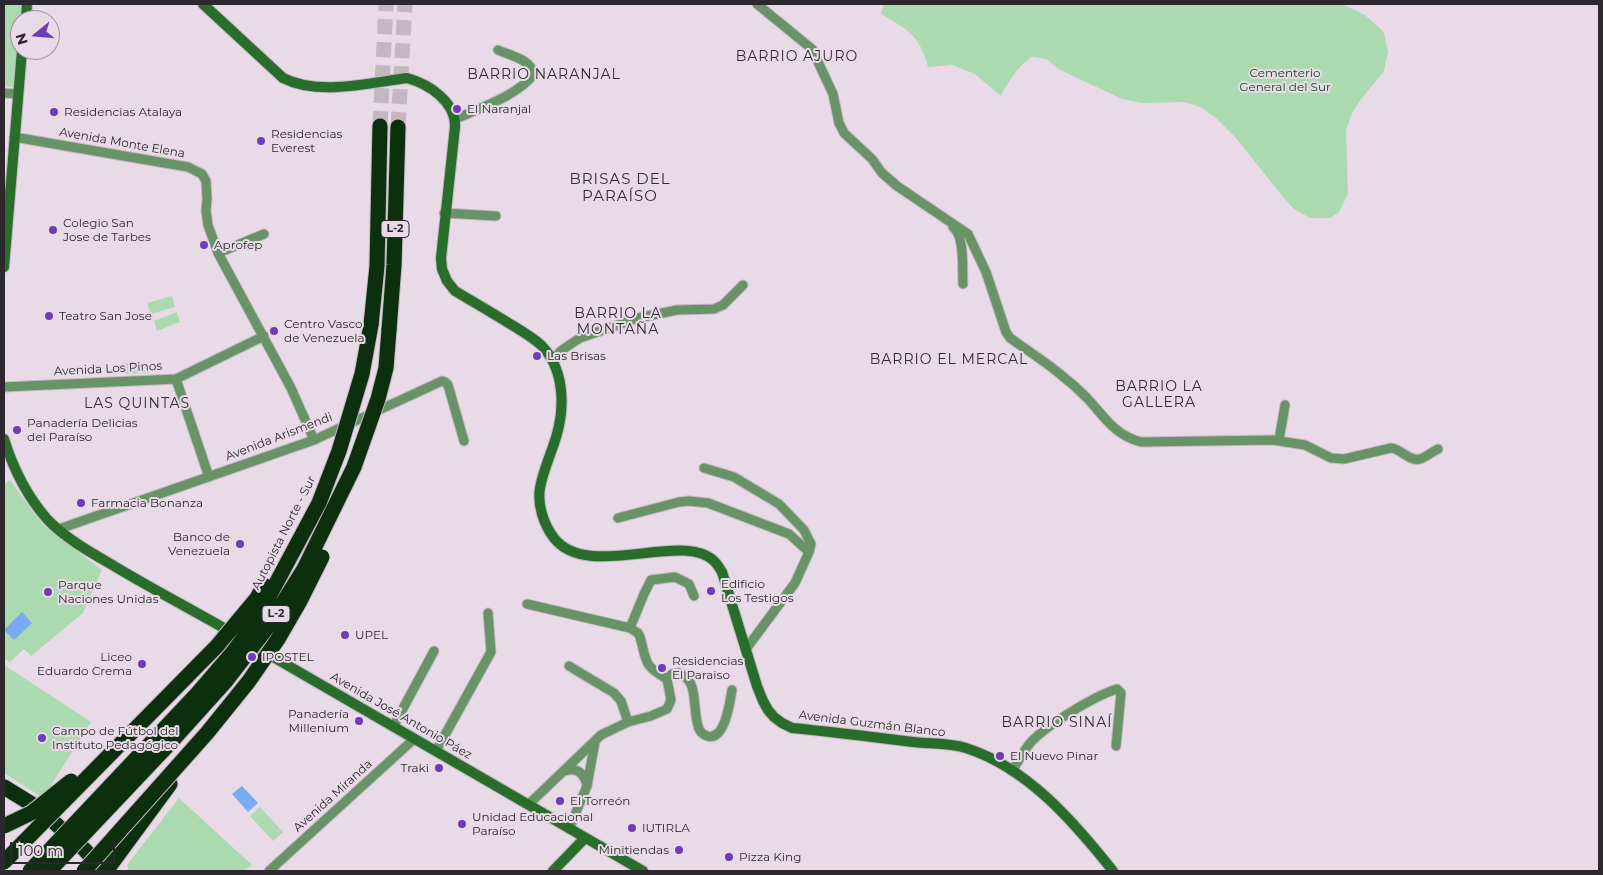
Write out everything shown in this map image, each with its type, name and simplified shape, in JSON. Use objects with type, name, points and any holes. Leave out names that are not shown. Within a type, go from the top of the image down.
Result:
[{"type":"highway","name":"Autopista Norte - Sur","points":[[30,871],[160,735],[234,651],[257,619],[319,503],[344,434],[362,374],[371,325],[377,266],[380,126]]},
{"type":"highway","name":"L-2","points":[[49,871],[226,681],[267,628],[304,569],[354,467],[367,434],[386,368],[394,265],[398,128]]},
{"type":"highway","points":[[4,787],[38,808],[104,871],[278,639],[300,602],[324,553],[344,504],[354,467]]},
{"type":"highway","points":[[4,862],[218,646],[257,598],[300,520],[319,503]]},
{"type":"highway","points":[[4,826],[31,813],[68,784],[166,697]]},
{"type":"highway","points":[[84,871],[207,733]]},
{"type":"street","points":[[202,4],[283,78],[294,84],[320,88],[407,78],[433,90],[451,110],[455,119],[512,92],[527,83],[534,74],[528,64],[498,50]]},
{"type":"street","points":[[757,4],[812,49],[833,94],[839,123],[844,133],[872,159],[889,179],[963,230],[970,238],[986,272],[1006,332],[1010,338],[1060,374],[1086,397],[1118,432],[1130,439],[1141,442],[1279,440],[1305,445],[1337,459],[1391,448],[1396,448],[1413,459],[1421,459],[1438,449]]},
{"type":"street","points":[[4,267],[21,60]]},
{"type":"street","points":[[4,93],[17,94]]},
{"type":"street","name":"Avenida Guzmán Blanco","points":[[455,119],[440,258],[442,269],[447,281],[455,290],[541,345],[552,360],[558,374],[561,404],[558,432],[540,488],[540,506],[547,526],[555,539],[566,549],[584,556],[689,551],[704,555],[715,561],[722,572],[763,701],[768,710],[782,723],[792,728],[965,748],[1020,775],[1080,830],[1113,871]]},
{"type":"street","name":"Avenida Monte Elena","points":[[14,137],[188,167],[202,174],[206,180],[208,225],[218,253],[291,388],[314,440]]},
{"type":"street","points":[[4,189],[12,176]]},
{"type":"street","points":[[936,211],[959,234],[963,284]]},
{"type":"street","points":[[444,213],[496,216]]},
{"type":"street","points":[[4,217],[8,231]]},
{"type":"street","points":[[218,253],[264,234]]},
{"type":"street","points":[[552,360],[562,350],[580,338],[638,318],[677,310],[714,309],[723,305],[743,285]]},
{"type":"street","name":"Avenida Los Pinos","points":[[4,387],[176,379],[264,336]]},
{"type":"street","points":[[176,379],[209,477]]},
{"type":"street","name":"Avenida Arismendi","points":[[59,529],[314,440],[442,381],[448,385],[464,441]]},
{"type":"street","points":[[1279,440],[1285,404]]},
{"type":"street","name":"Avenida José Antonio Páez","points":[[4,439],[15,470],[48,520],[94,555],[204,616],[640,870]]},
{"type":"street","points":[[704,468],[734,477],[779,504],[804,530],[811,544],[795,583],[746,648]]},
{"type":"street","points":[[618,518],[678,502],[708,503],[789,534],[809,552]]},
{"type":"street","points":[[630,628],[651,580],[675,577],[689,584],[694,596]]},
{"type":"street","points":[[527,604],[630,628],[638,633],[650,668],[667,679],[671,700],[667,709],[608,731],[529,804]]},
{"type":"street","points":[[436,751],[492,652],[488,613]]},
{"type":"street","points":[[393,726],[434,651]]},
{"type":"street","points":[[569,666],[614,693],[622,702],[628,722]]},
{"type":"street","points":[[667,679],[677,672],[688,680],[692,686],[699,728],[706,736],[711,737],[717,735],[724,723],[732,690]]},
{"type":"street","points":[[1012,771],[1031,742],[1054,723],[1117,689],[1121,693],[1116,746]]},
{"type":"street","name":"Avenida Miranda","points":[[269,871],[414,739]]},
{"type":"street","points":[[569,829],[587,786],[595,742]]},
{"type":"street","points":[[564,771],[570,769],[580,771],[585,778],[587,786]]},
{"type":"street","points":[[553,871],[585,838]]},
{"type":"green space","points":[[4,4],[27,4],[27,10],[10,10],[10,60],[19,60],[18,88],[4,86]]},
{"type":"green space","name":"Cementerio General del Sur","points":[[884,4],[1342,4],[1365,15],[1384,32],[1388,52],[1384,71],[1352,113],[1346,131],[1348,194],[1339,212],[1330,218],[1310,218],[1294,209],[1236,138],[1217,119],[1200,107],[1185,102],[1143,103],[1122,99],[1058,69],[1047,59],[1031,57],[1014,75],[1001,96],[975,74],[952,65],[928,67],[921,47],[911,34],[881,14]]},
{"type":"green space","points":[[172,296],[175,307],[151,314],[147,303]]},
{"type":"green space","points":[[177,312],[180,322],[157,331],[154,321]]},
{"type":"green space","points":[[148,362],[149,373],[124,374],[123,363]]},
{"type":"green space","name":"Parque Naciones Unidas","points":[[10,480],[42,524],[102,570],[83,613],[31,656],[24,649],[10,662],[4,659],[4,485]]},
{"type":"green space","name":"Campo de Fútbol del Instituto Pedagógico","points":[[4,665],[91,722],[43,798],[4,773]]},
{"type":"green space","points":[[179,798],[252,865],[244,871],[129,871],[127,865]]},
{"type":"green space","points":[[260,807],[283,832],[273,841],[250,816]]},
{"type":"water","points":[[22,612],[32,623],[14,640],[4,630]]},
{"type":"water","points":[[242,786],[258,803],[248,812],[232,794]]},
{"type":"tunnel","points":[[380,126],[386,4]]},
{"type":"tunnel","points":[[398,127],[405,4]]},
{"type":"place","name":"El Naranjal","points":[[457,109]]},
{"type":"place","name":"Residencias Atalaya","points":[[54,112]]},
{"type":"place","name":"Residencias Everest","points":[[261,141]]},
{"type":"place","name":"Colegio San Jose de Tarbes","points":[[53,230]]},
{"type":"place","name":"Aprofep","points":[[204,245]]},
{"type":"place","name":"Teatro San Jose","points":[[49,316]]},
{"type":"place","name":"Centro Vasco de Venezuela","points":[[274,331]]},
{"type":"place","name":"Las Brisas","points":[[537,356]]},
{"type":"place","name":"Panadería Delicias del Paraíso","points":[[17,430]]},
{"type":"place","name":"Farmacia Bonanza","points":[[81,503]]},
{"type":"place","name":"Banco de Venezuela","points":[[240,544]]},
{"type":"place","name":"Edificio Los Testigos","points":[[711,591]]},
{"type":"place","name":"Parque Naciones Unidas","points":[[48,592]]},
{"type":"place","name":"UPEL","points":[[345,635]]},
{"type":"place","name":"IPOSTEL","points":[[252,657]]},
{"type":"place","name":"Liceo Eduardo Crema","points":[[142,664]]},
{"type":"place","name":"Residencias El Paraiso","points":[[662,668]]},
{"type":"place","name":"Panadería Millenium","points":[[359,721]]},
{"type":"place","name":"Campo de Fútbol del Instituto Pedagógico","points":[[42,738]]},
{"type":"place","name":"El Nuevo Pinar","points":[[1000,756]]},
{"type":"place","name":"Traki","points":[[439,768]]},
{"type":"place","name":"El Torreón","points":[[560,801]]},
{"type":"place","name":"Unidad Educacional Paraíso","points":[[462,824]]},
{"type":"place","name":"IUTIRLA","points":[[632,828]]},
{"type":"place","name":"Minitiendas","points":[[679,850]]},
{"type":"place","name":"Pizza King","points":[[729,857]]},
{"type":"district","name":"BARRIO AJURO","points":[[797,57]]},
{"type":"district","name":"BARRIO NARANJAL","points":[[544,75]]},
{"type":"district","name":"BRISAS DEL PARAÍSO","points":[[620,188]]},
{"type":"district","name":"BARRIO LA MONTAÑA","points":[[618,322]]},
{"type":"district","name":"BARRIO EL MERCAL","points":[[949,360]]},
{"type":"district","name":"BARRIO LA GALLERA","points":[[1159,396]]},
{"type":"district","name":"LAS QUINTAS","points":[[137,404]]},
{"type":"district","name":"BARRIO SINAÍ","points":[[1057,723]]}]
